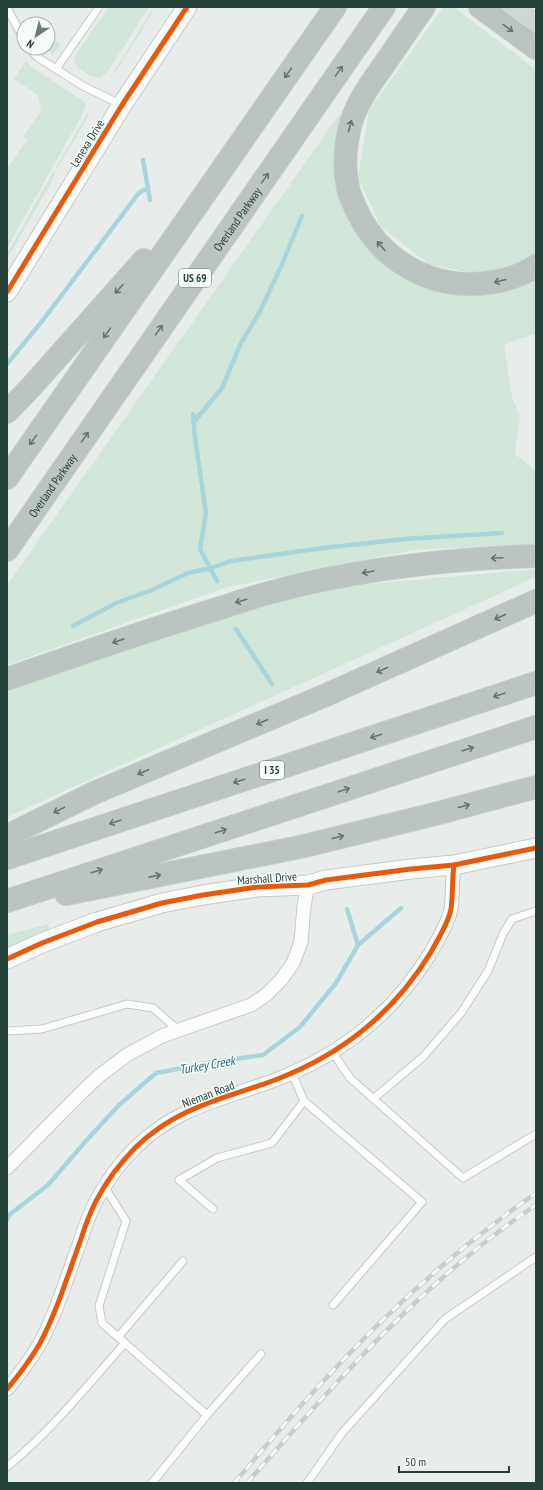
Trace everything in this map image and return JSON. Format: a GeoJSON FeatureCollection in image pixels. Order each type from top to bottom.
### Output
{"type":"FeatureCollection","features":[{"type":"Feature","properties":{"kind":"highway"},"geometry":{"type":"LineString","coordinates":[[7,478],[335,7]]}},
{"type":"Feature","properties":{"kind":"highway","name":"Overland Parkway"},"geometry":{"type":"LineString","coordinates":[[7,550],[384,7]]}},
{"type":"Feature","properties":{"kind":"highway"},"geometry":{"type":"LineString","coordinates":[[424,7],[367,89],[355,111],[349,130],[346,152],[348,188],[354,205],[366,227],[386,251],[401,264],[422,274],[458,284],[496,283],[514,277],[536,266]]}},
{"type":"Feature","properties":{"kind":"highway"},"geometry":{"type":"LineString","coordinates":[[480,7],[536,48]]}},
{"type":"Feature","properties":{"kind":"highway"},"geometry":{"type":"LineString","coordinates":[[7,412],[32,386],[210,186]]}},
{"type":"Feature","properties":{"kind":"highway"},"geometry":{"type":"LineString","coordinates":[[7,679],[170,623],[272,592],[334,578],[392,568],[496,558],[536,556]]}},
{"type":"Feature","properties":{"kind":"highway"},"geometry":{"type":"LineString","coordinates":[[7,836],[94,793],[326,695],[536,601]]}},
{"type":"Feature","properties":{"kind":"highway","name":"I 35"},"geometry":{"type":"LineString","coordinates":[[7,858],[536,682]]}},
{"type":"Feature","properties":{"kind":"highway"},"geometry":{"type":"LineString","coordinates":[[7,901],[536,727]]}},
{"type":"Feature","properties":{"kind":"highway"},"geometry":{"type":"LineString","coordinates":[[7,906],[300,847],[435,814],[536,787]]}},
{"type":"Feature","properties":{"kind":"main road"},"geometry":{"type":"LineString","coordinates":[[510,7],[536,25]]}},
{"type":"Feature","properties":{"kind":"street","name":"Lenexa Drive"},"geometry":{"type":"LineString","coordinates":[[7,292],[122,105],[187,7]]}},
{"type":"Feature","properties":{"kind":"street","name":"Marshall Drive"},"geometry":{"type":"LineString","coordinates":[[7,959],[42,943],[97,922],[162,903],[257,887],[308,885],[326,880],[347,877],[454,865],[536,848]]}},
{"type":"Feature","properties":{"kind":"street","name":"Nieman Road"},"geometry":{"type":"LineString","coordinates":[[7,1389],[19,1375],[39,1345],[53,1314],[95,1203],[104,1186],[116,1169],[136,1147],[162,1125],[187,1111],[208,1102],[275,1080],[307,1067],[333,1053],[364,1031],[397,1000],[422,966],[440,937],[450,910],[454,865]]}},
{"type":"Feature","properties":{"kind":"street"},"geometry":{"type":"LineString","coordinates":[[7,1168],[99,1076],[127,1055],[162,1036],[251,1004],[266,995],[281,980],[293,963],[301,942],[308,885]]}},
{"type":"Feature","properties":{"kind":"lane"},"geometry":{"type":"LineString","coordinates":[[56,69],[99,7]]}},
{"type":"Feature","properties":{"kind":"lane"},"geometry":{"type":"LineString","coordinates":[[7,8],[16,24]]}},
{"type":"Feature","properties":{"kind":"lane"},"geometry":{"type":"LineString","coordinates":[[36,56],[83,86],[122,105]]}},
{"type":"Feature","properties":{"kind":"lane"},"geometry":{"type":"LineString","coordinates":[[373,1099],[423,1057],[461,1013],[488,971],[503,934],[512,918],[536,911]]}},
{"type":"Feature","properties":{"kind":"lane"},"geometry":{"type":"LineString","coordinates":[[7,1031],[42,1029],[127,1004],[153,1008],[178,1030]]}},
{"type":"Feature","properties":{"kind":"lane"},"geometry":{"type":"LineString","coordinates":[[333,1053],[350,1078],[463,1178],[536,1134]]}},
{"type":"Feature","properties":{"kind":"lane"},"geometry":{"type":"LineString","coordinates":[[292,1073],[304,1101],[422,1202],[334,1305]]}},
{"type":"Feature","properties":{"kind":"lane"},"geometry":{"type":"LineString","coordinates":[[213,1209],[178,1180],[217,1158],[272,1142],[304,1101]]}},
{"type":"Feature","properties":{"kind":"lane"},"geometry":{"type":"LineString","coordinates":[[104,1186],[126,1221],[99,1306],[102,1323],[207,1415]]}},
{"type":"Feature","properties":{"kind":"lane"},"geometry":{"type":"LineString","coordinates":[[307,1483],[342,1433],[444,1319],[536,1257]]}},
{"type":"Feature","properties":{"kind":"lane"},"geometry":{"type":"LineString","coordinates":[[118,1337],[183,1262]]}},
{"type":"Feature","properties":{"kind":"lane"},"geometry":{"type":"LineString","coordinates":[[7,1467],[24,1453],[57,1420],[124,1343]]}},
{"type":"Feature","properties":{"kind":"lane"},"geometry":{"type":"LineString","coordinates":[[152,1483],[207,1415],[261,1354]]}},
{"type":"Feature","properties":{"kind":"green space"},"geometry":{"type":"Polygon","coordinates":[[[109,7],[149,7],[109,70],[101,78],[97,78],[89,75],[81,69],[75,63],[74,59],[109,7]]]}},
{"type":"Feature","properties":{"kind":"green space"},"geometry":{"type":"Polygon","coordinates":[[[443,7],[454,7],[536,70],[536,256],[484,275],[430,265],[381,227],[358,178],[369,110],[443,7]]]}},
{"type":"Feature","properties":{"kind":"green space"},"geometry":{"type":"Polygon","coordinates":[[[151,11],[151,15],[112,75],[151,11]]]}},
{"type":"Feature","properties":{"kind":"green space"},"geometry":{"type":"Polygon","coordinates":[[[56,40],[61,44],[56,51],[56,40]]]}},
{"type":"Feature","properties":{"kind":"green space"},"geometry":{"type":"Polygon","coordinates":[[[26,61],[33,68],[82,100],[86,105],[82,115],[7,248],[7,169],[27,140],[23,137],[41,111],[38,95],[14,79],[26,61]]]}},
{"type":"Feature","properties":{"kind":"green space"},"geometry":{"type":"Polygon","coordinates":[[[88,112],[88,116],[57,169],[56,168],[88,112]]]}},
{"type":"Feature","properties":{"kind":"green space"},"geometry":{"type":"Polygon","coordinates":[[[341,112],[338,161],[342,205],[367,244],[395,270],[436,291],[475,294],[536,277],[536,333],[504,345],[512,397],[520,416],[515,454],[536,471],[536,544],[414,550],[228,587],[7,665],[7,585],[341,112]]]}},
{"type":"Feature","properties":{"kind":"green space"},"geometry":{"type":"Polygon","coordinates":[[[54,171],[53,179],[7,259],[7,254],[54,171]]]}},
{"type":"Feature","properties":{"kind":"green space"},"geometry":{"type":"Polygon","coordinates":[[[536,569],[536,577],[7,817],[7,692],[196,622],[336,587],[536,569]]]}},
{"type":"Feature","properties":{"kind":"green space"},"geometry":{"type":"Polygon","coordinates":[[[48,924],[50,930],[7,948],[7,935],[48,924]]]}},
{"type":"Feature","properties":{"kind":"waterway"},"geometry":{"type":"LineString","coordinates":[[143,160],[150,200]]}},
{"type":"Feature","properties":{"kind":"waterway"},"geometry":{"type":"LineString","coordinates":[[7,364],[43,320],[138,194],[143,190],[148,190]]}},
{"type":"Feature","properties":{"kind":"waterway"},"geometry":{"type":"LineString","coordinates":[[193,423],[222,388],[241,343],[259,313],[280,269],[302,216]]}},
{"type":"Feature","properties":{"kind":"waterway"},"geometry":{"type":"LineString","coordinates":[[193,414],[206,513],[200,549],[217,581]]}},
{"type":"Feature","properties":{"kind":"waterway"},"geometry":{"type":"LineString","coordinates":[[73,626],[116,603],[152,590],[188,573],[211,568],[231,561],[323,548],[404,539],[502,533]]}},
{"type":"Feature","properties":{"kind":"waterway"},"geometry":{"type":"LineString","coordinates":[[236,629],[272,684]]}},
{"type":"Feature","properties":{"kind":"waterway","name":"Turkey Creek"},"geometry":{"type":"LineString","coordinates":[[7,1220],[9,1215],[48,1185],[119,1105],[156,1073],[214,1062],[263,1055],[300,1027],[336,983],[358,945],[401,908]]}},
{"type":"Feature","properties":{"kind":"waterway"},"geometry":{"type":"LineString","coordinates":[[347,909],[358,945]]}},
{"type":"Feature","properties":{"kind":"railway"},"geometry":{"type":"LineString","coordinates":[[234,1483],[307,1399],[368,1334],[394,1309],[477,1237],[536,1193]]}},
{"type":"Feature","properties":{"kind":"railway"},"geometry":{"type":"LineString","coordinates":[[247,1483],[382,1335],[456,1266],[495,1234],[536,1205]]}},
{"type":"Feature","properties":{"kind":"cycle path"},"geometry":{"type":"LineString","coordinates":[[7,292],[122,105],[187,7]]}},
{"type":"Feature","properties":{"kind":"cycle path"},"geometry":{"type":"LineString","coordinates":[[7,959],[42,943],[97,922],[162,903],[257,887],[308,885],[326,880],[454,865],[536,848]]}},
{"type":"Feature","properties":{"kind":"cycle path"},"geometry":{"type":"LineString","coordinates":[[7,1389],[39,1345],[62,1293],[86,1224],[96,1201],[113,1173],[124,1160],[151,1134],[184,1113],[299,1070],[344,1045],[364,1030],[383,1013],[400,994],[431,952],[450,915],[454,865]]}}]}
